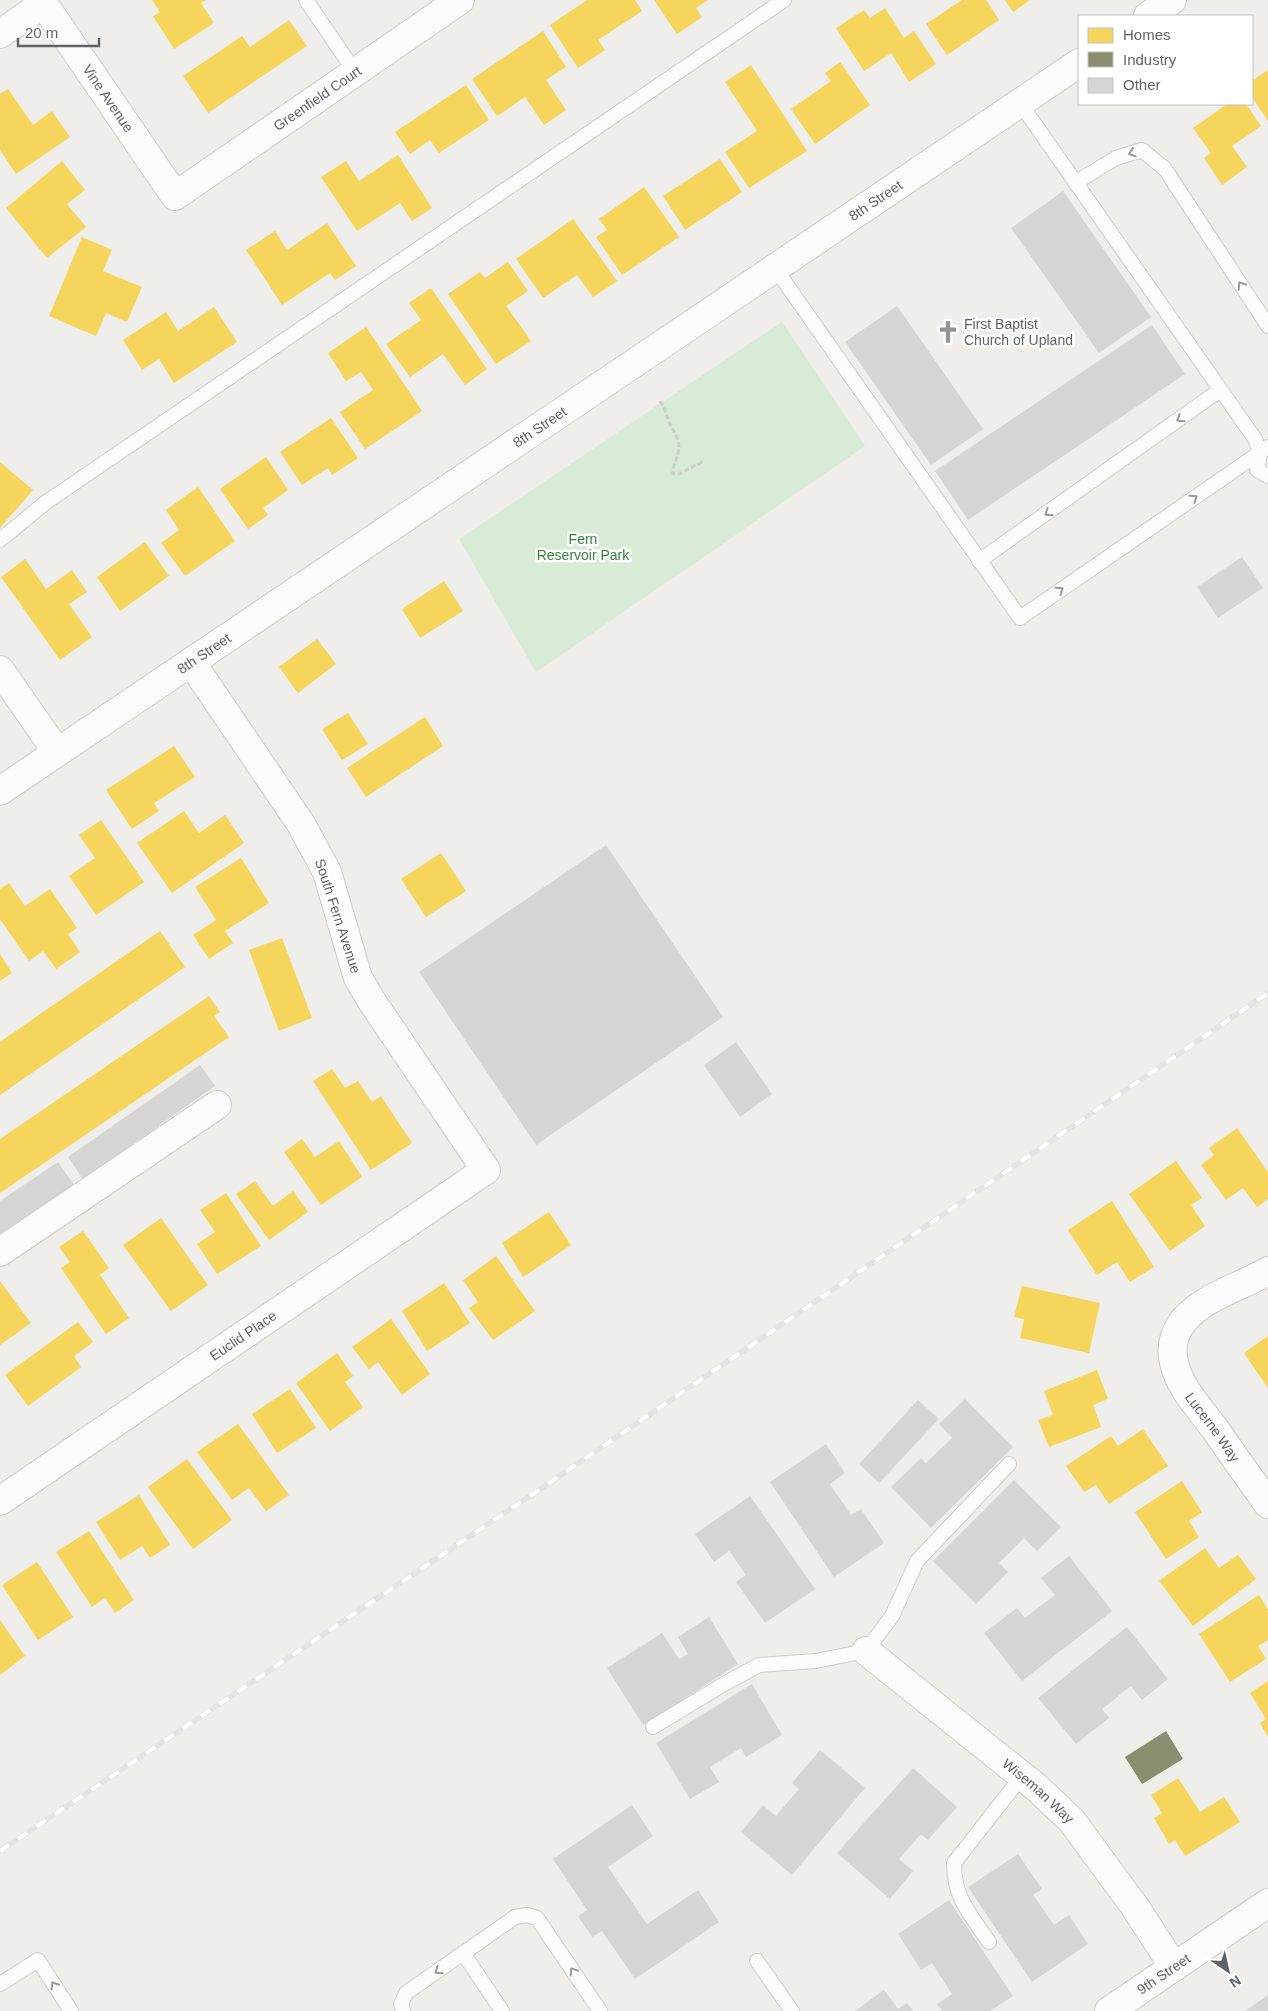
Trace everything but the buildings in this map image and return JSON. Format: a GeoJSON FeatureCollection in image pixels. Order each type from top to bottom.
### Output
{"type":"FeatureCollection","features":[{"type":"Feature","properties":{"kind":"street","name":"Greenfield Court"},"geometry":{"type":"LineString","coordinates":[[175,196],[460,0]]}},
{"type":"Feature","properties":{"kind":"street"},"geometry":{"type":"LineString","coordinates":[[1150,15],[1172,0]]}},
{"type":"Feature","properties":{"kind":"street"},"geometry":{"type":"LineString","coordinates":[[0,34],[42,2]]}},
{"type":"Feature","properties":{"kind":"street","name":"Vine Avenue"},"geometry":{"type":"LineString","coordinates":[[42,2],[175,196]]}},
{"type":"Feature","properties":{"kind":"street","name":"8th Street"},"geometry":{"type":"LineString","coordinates":[[0,792],[1078,64]]}},
{"type":"Feature","properties":{"kind":"street","name":"South Fern Avenue"},"geometry":{"type":"LineString","coordinates":[[191,662],[301,824],[316,850],[326,872],[358,978],[486,1170]]}},
{"type":"Feature","properties":{"kind":"street"},"geometry":{"type":"LineString","coordinates":[[0,670],[57,752]]}},
{"type":"Feature","properties":{"kind":"street"},"geometry":{"type":"LineString","coordinates":[[0,1252],[217,1105]]}},
{"type":"Feature","properties":{"kind":"street","name":"Euclid Place"},"geometry":{"type":"LineString","coordinates":[[1,1499],[486,1170]]}},
{"type":"Feature","properties":{"kind":"street","name":"Lucerne Way"},"geometry":{"type":"LineString","coordinates":[[1268,1272],[1211,1299],[1197,1309],[1185,1319],[1177,1331],[1173,1344],[1173,1358],[1178,1376],[1195,1403],[1268,1504]]}},
{"type":"Feature","properties":{"kind":"street","name":"Wiseman Way"},"geometry":{"type":"LineString","coordinates":[[866,1651],[1022,1776],[1072,1820],[1135,1906],[1174,1967]]}},
{"type":"Feature","properties":{"kind":"street","name":"9th Street"},"geometry":{"type":"LineString","coordinates":[[1109,2011],[1268,1903]]}},
{"type":"Feature","properties":{"kind":"lane"},"geometry":{"type":"LineString","coordinates":[[306,0],[355,72]]}},
{"type":"Feature","properties":{"kind":"lane"},"geometry":{"type":"LineString","coordinates":[[0,540],[53,497],[784,0]]}},
{"type":"Feature","properties":{"kind":"lane"},"geometry":{"type":"LineString","coordinates":[[1020,103],[1255,440],[1264,449]]}},
{"type":"Feature","properties":{"kind":"lane"},"geometry":{"type":"LineString","coordinates":[[1075,183],[1116,158],[1142,150],[1165,169],[1268,326]]}},
{"type":"Feature","properties":{"kind":"lane"},"geometry":{"type":"LineString","coordinates":[[775,268],[1020,618],[1264,449]]}},
{"type":"Feature","properties":{"kind":"lane"},"geometry":{"type":"LineString","coordinates":[[979,561],[1220,390]]}},
{"type":"Feature","properties":{"kind":"lane"},"geometry":{"type":"LineString","coordinates":[[1264,449],[1257,470],[1268,476]]}},
{"type":"Feature","properties":{"kind":"lane"},"geometry":{"type":"LineString","coordinates":[[652,1727],[759,1665],[816,1661],[866,1651],[892,1616],[917,1561],[1009,1464]]}},
{"type":"Feature","properties":{"kind":"lane"},"geometry":{"type":"LineString","coordinates":[[989,1942],[960,1899],[954,1881],[954,1864],[1022,1776]]}},
{"type":"Feature","properties":{"kind":"lane"},"geometry":{"type":"LineString","coordinates":[[398,2009],[406,1993],[515,1917],[527,1915],[537,1918],[600,2011]]}},
{"type":"Feature","properties":{"kind":"lane"},"geometry":{"type":"LineString","coordinates":[[462,1954],[502,2011]]}},
{"type":"Feature","properties":{"kind":"lane"},"geometry":{"type":"LineString","coordinates":[[0,1984],[38,1960],[71,2011]]}},
{"type":"Feature","properties":{"kind":"lane"},"geometry":{"type":"LineString","coordinates":[[757,1961],[792,2011]]}},
{"type":"Feature","properties":{"kind":"path"},"geometry":{"type":"LineString","coordinates":[[660,401],[665,408],[670,424],[678,439],[678,454],[672,469],[673,474],[680,474],[704,461]]}},
{"type":"Feature","properties":{"kind":"green space","name":"Fern Reservoir Park"},"geometry":{"type":"Polygon","coordinates":[[[782,322],[865,446],[536,672],[459,539],[782,322]]]}},
{"type":"Feature","properties":{"kind":"railway"},"geometry":{"type":"LineString","coordinates":[[0,1851],[536,1492],[1268,993]]}},
{"type":"Feature","properties":{"kind":"place","name":"First Baptist Church of Upland"},"geometry":{"type":"Point","coordinates":[948,332]}}]}
